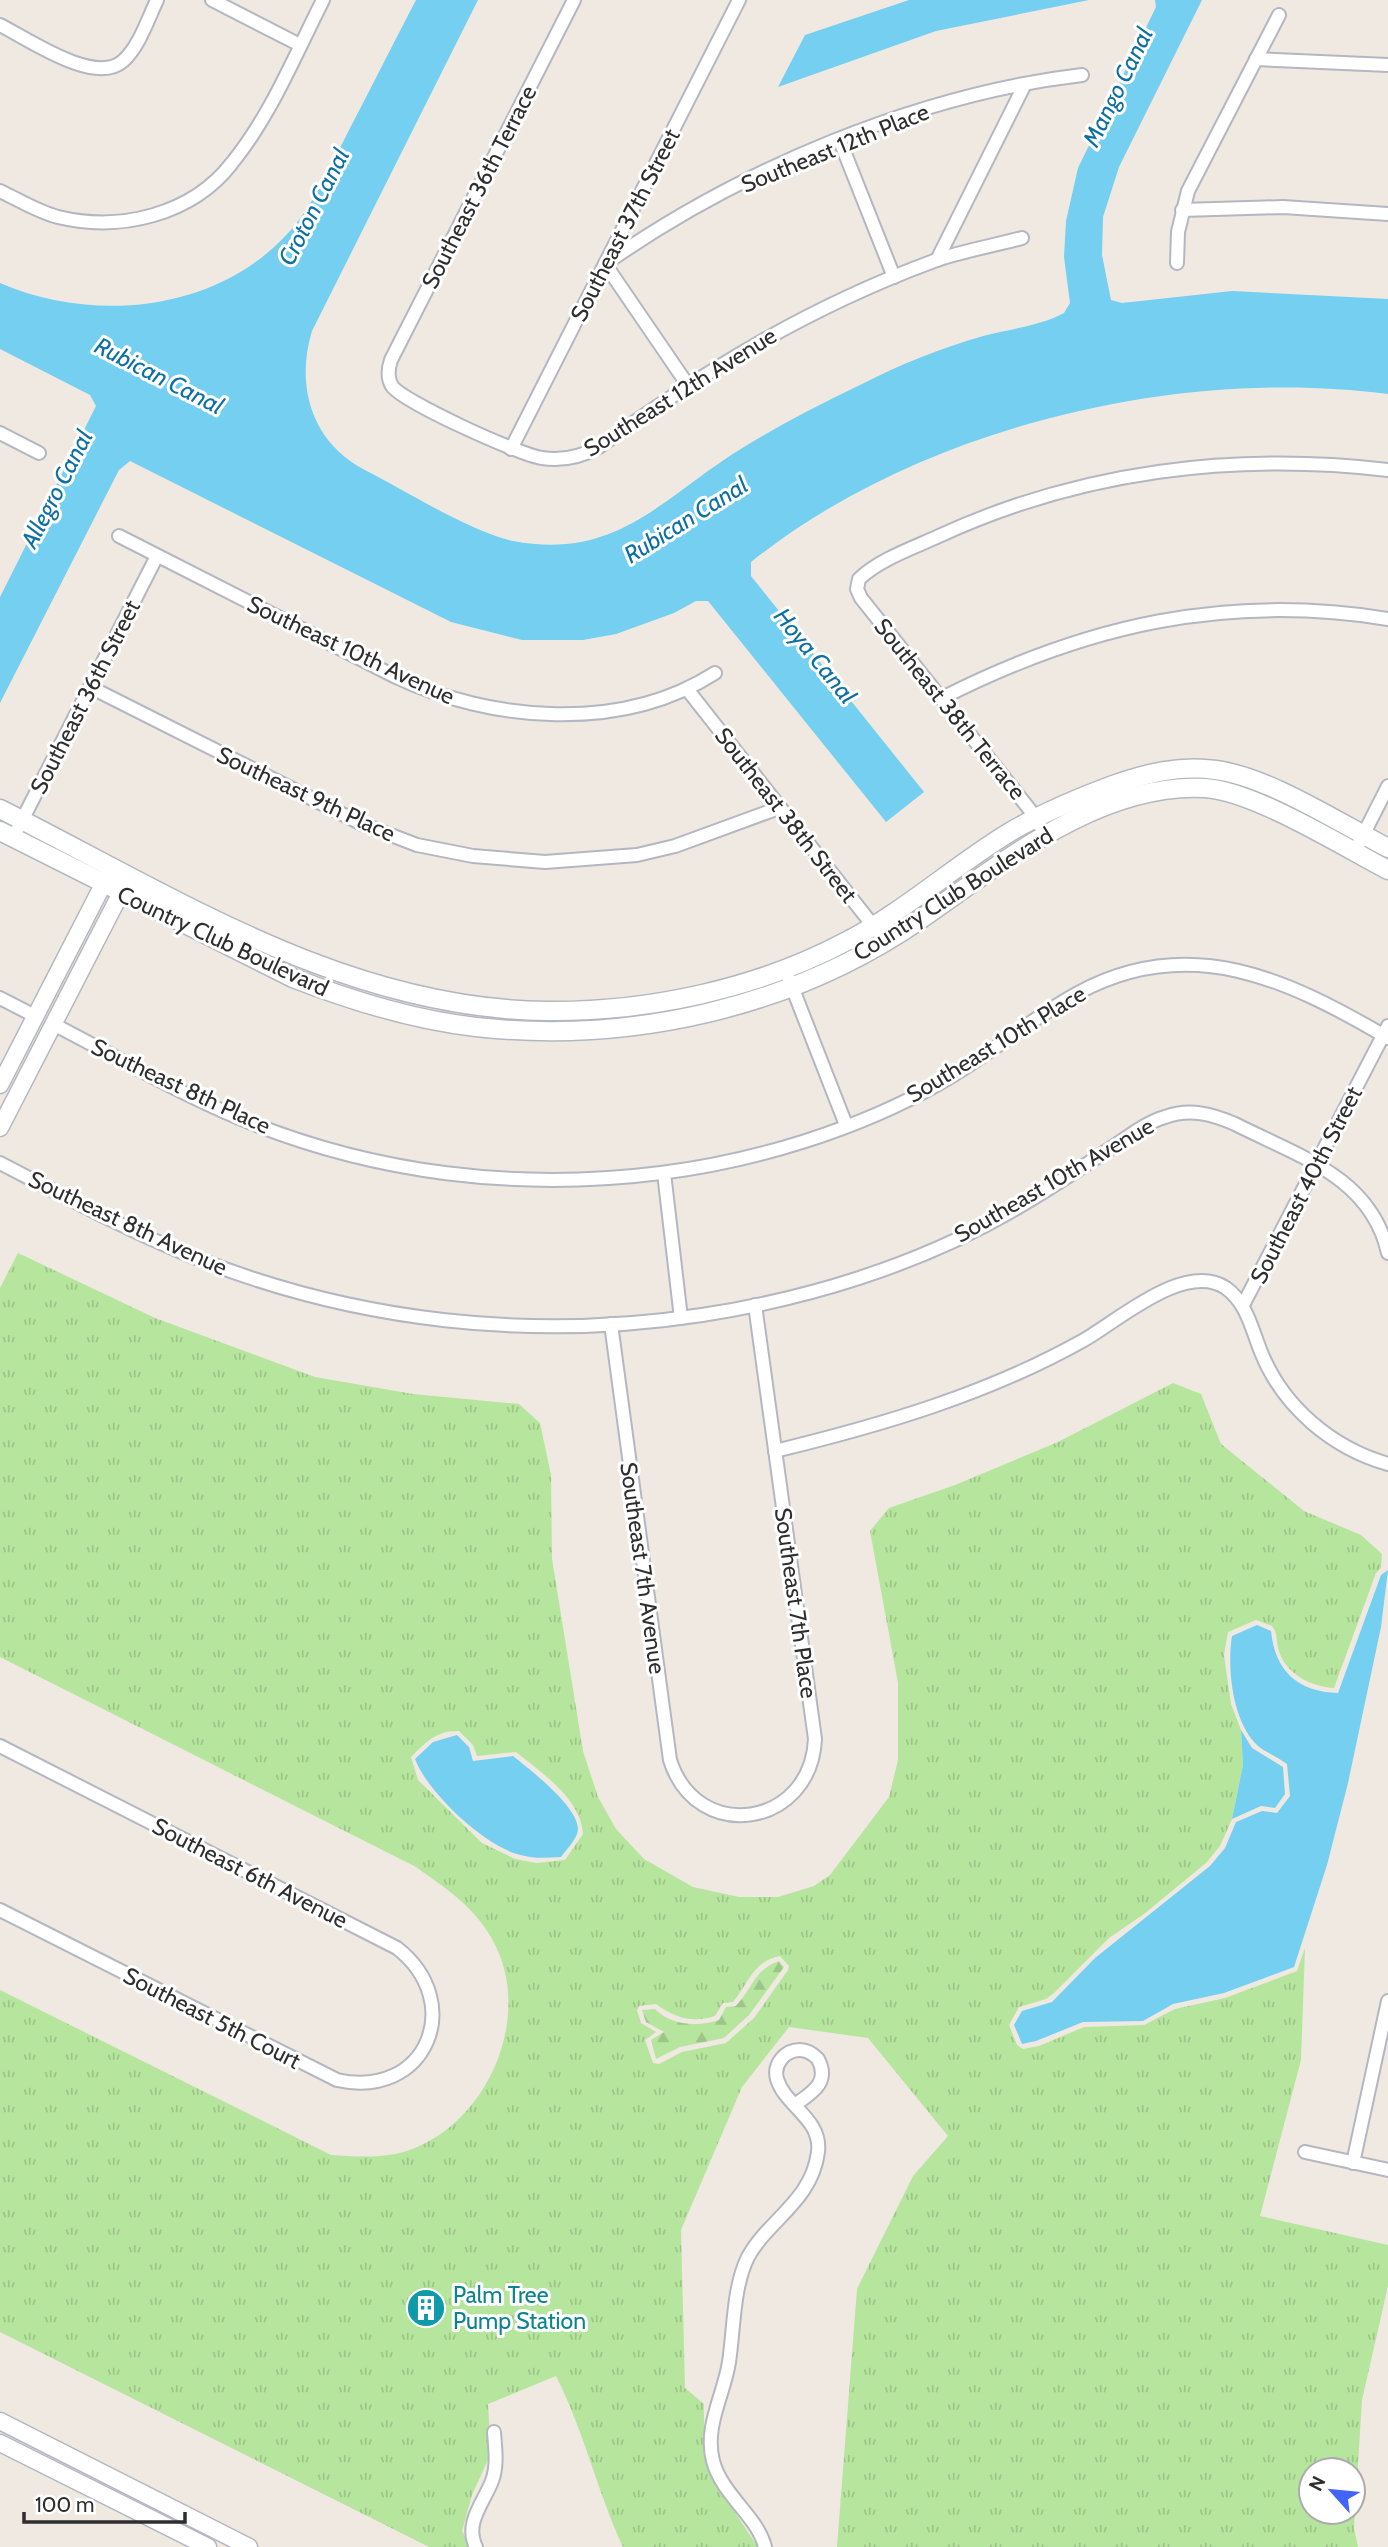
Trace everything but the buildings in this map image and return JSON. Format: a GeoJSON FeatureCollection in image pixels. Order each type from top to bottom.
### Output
{"type":"FeatureCollection","features":[{"type":"Feature","properties":{"kind":"main road","name":"Country Club Boulevard"},"geometry":{"type":"LineString","coordinates":[[1039,826],[1130,779],[1170,770],[1211,769],[1260,783],[1388,848]]}},
{"type":"Feature","properties":{"kind":"main road","name":"Country Club Boulevard"},"geometry":{"type":"LineString","coordinates":[[6,834],[304,982],[382,1009],[469,1026],[573,1030],[647,1024],[730,1007],[792,987],[879,934],[991,844],[1039,826],[1166,790],[1203,788],[1254,801],[1388,870]]}},
{"type":"Feature","properties":{"kind":"main road","name":"Country Club Boulevard"},"geometry":{"type":"LineString","coordinates":[[0,809],[250,936],[330,971],[395,992],[473,1006],[548,1011],[633,1006],[676,999],[785,968],[879,934]]}},
{"type":"Feature","properties":{"kind":"street"},"geometry":{"type":"LineString","coordinates":[[0,25],[85,67],[107,69],[120,64],[131,51],[157,0]]}},
{"type":"Feature","properties":{"kind":"street"},"geometry":{"type":"LineString","coordinates":[[212,0],[300,45]]}},
{"type":"Feature","properties":{"kind":"street"},"geometry":{"type":"LineString","coordinates":[[0,191],[45,213],[74,220],[120,222],[150,216],[203,191],[232,164],[257,128],[323,0]]}},
{"type":"Feature","properties":{"kind":"street","name":"Southeast 36th Terrace"},"geometry":{"type":"LineString","coordinates":[[388,376],[394,354],[574,0]]}},
{"type":"Feature","properties":{"kind":"street","name":"Southeast 37th Street"},"geometry":{"type":"LineString","coordinates":[[511,449],[739,0]]}},
{"type":"Feature","properties":{"kind":"street"},"geometry":{"type":"LineString","coordinates":[[1177,263],[1182,210],[1279,15]]}},
{"type":"Feature","properties":{"kind":"street"},"geometry":{"type":"LineString","coordinates":[[1256,60],[1388,65]]}},
{"type":"Feature","properties":{"kind":"street","name":"Southeast 12th Place"},"geometry":{"type":"LineString","coordinates":[[605,264],[646,235],[724,192],[840,141],[912,114],[1025,84],[1082,75]]}},
{"type":"Feature","properties":{"kind":"street"},"geometry":{"type":"LineString","coordinates":[[937,260],[1025,84]]}},
{"type":"Feature","properties":{"kind":"street"},"geometry":{"type":"LineString","coordinates":[[840,141],[894,277]]}},
{"type":"Feature","properties":{"kind":"street"},"geometry":{"type":"LineString","coordinates":[[1182,210],[1295,207],[1388,214]]}},
{"type":"Feature","properties":{"kind":"street","name":"Southeast 12th Avenue"},"geometry":{"type":"LineString","coordinates":[[388,376],[391,385],[400,393],[511,449],[549,459],[583,455],[599,447],[687,384],[793,322],[937,260],[1022,238]]}},
{"type":"Feature","properties":{"kind":"street"},"geometry":{"type":"LineString","coordinates":[[605,264],[687,384]]}},
{"type":"Feature","properties":{"kind":"street"},"geometry":{"type":"LineString","coordinates":[[0,434],[39,453]]}},
{"type":"Feature","properties":{"kind":"street","name":"Southeast 38th Terrace"},"geometry":{"type":"LineString","coordinates":[[1039,826],[942,698],[861,598],[856,584],[862,576],[955,528],[1033,500],[1119,478],[1266,462],[1388,470]]}},
{"type":"Feature","properties":{"kind":"street","name":"Southeast 10th Avenue"},"geometry":{"type":"LineString","coordinates":[[119,537],[404,681],[467,704],[528,713],[586,713],[644,703],[687,689],[715,673]]}},
{"type":"Feature","properties":{"kind":"street","name":"Southeast 36th Street"},"geometry":{"type":"LineString","coordinates":[[6,834],[22,820],[157,556]]}},
{"type":"Feature","properties":{"kind":"street"},"geometry":{"type":"LineString","coordinates":[[942,698],[1059,645],[1161,619],[1216,611],[1288,609],[1388,619]]}},
{"type":"Feature","properties":{"kind":"street","name":"Southeast 9th Place"},"geometry":{"type":"LineString","coordinates":[[90,687],[362,824],[417,845],[462,854],[545,862],[637,855],[685,843],[779,808]]}},
{"type":"Feature","properties":{"kind":"street","name":"Southeast 38th Street"},"geometry":{"type":"LineString","coordinates":[[687,689],[879,934]]}},
{"type":"Feature","properties":{"kind":"street"},"geometry":{"type":"LineString","coordinates":[[1354,853],[1388,786]]}},
{"type":"Feature","properties":{"kind":"street"},"geometry":{"type":"LineString","coordinates":[[0,1086],[113,866]]}},
{"type":"Feature","properties":{"kind":"street"},"geometry":{"type":"LineString","coordinates":[[0,1128],[130,875]]}},
{"type":"Feature","properties":{"kind":"street","name":"Southeast 10th Place"},"geometry":{"type":"LineString","coordinates":[[846,1125],[911,1097],[976,1062],[1080,991],[1122,975],[1157,967],[1204,964],[1255,974],[1298,990],[1386,1033]]}},
{"type":"Feature","properties":{"kind":"street"},"geometry":{"type":"LineString","coordinates":[[785,968],[846,1125]]}},
{"type":"Feature","properties":{"kind":"street"},"geometry":{"type":"LineString","coordinates":[[0,998],[53,1024]]}},
{"type":"Feature","properties":{"kind":"street","name":"Southeast 8th Place"},"geometry":{"type":"LineString","coordinates":[[53,1024],[242,1119],[369,1160],[445,1174],[538,1181],[664,1173],[753,1154],[846,1125]]}},
{"type":"Feature","properties":{"kind":"street","name":"Southeast 40th Street"},"geometry":{"type":"LineString","coordinates":[[1243,1305],[1386,1033]]}},
{"type":"Feature","properties":{"kind":"street","name":"Southeast 10th Avenue"},"geometry":{"type":"LineString","coordinates":[[755,1305],[875,1272],[979,1229],[1056,1185],[1154,1121],[1169,1115],[1201,1113],[1217,1116],[1350,1186],[1364,1200],[1384,1234],[1388,1253]]}},
{"type":"Feature","properties":{"kind":"street","name":"Southeast 8th Avenue"},"geometry":{"type":"LineString","coordinates":[[0,1163],[159,1242],[240,1274],[351,1306],[446,1321],[541,1327],[681,1318],[755,1305]]}},
{"type":"Feature","properties":{"kind":"street"},"geometry":{"type":"LineString","coordinates":[[664,1173],[681,1318]]}},
{"type":"Feature","properties":{"kind":"street"},"geometry":{"type":"LineString","coordinates":[[775,1451],[899,1418],[1006,1378],[1075,1345],[1177,1284],[1202,1280],[1227,1289],[1243,1305],[1268,1368],[1294,1406],[1329,1436],[1388,1464]]}},
{"type":"Feature","properties":{"kind":"street","name":"Southeast 7th Place"},"geometry":{"type":"LineString","coordinates":[[699,1802],[732,1815],[768,1811],[791,1796],[801,1784],[814,1754],[815,1739],[755,1305]]}},
{"type":"Feature","properties":{"kind":"street","name":"Southeast 7th Avenue"},"geometry":{"type":"LineString","coordinates":[[611,1324],[670,1760],[680,1783],[699,1802]]}},
{"type":"Feature","properties":{"kind":"street","name":"Southeast 6th Avenue"},"geometry":{"type":"LineString","coordinates":[[0,1746],[397,1948],[421,1971],[433,2001],[430,2035],[423,2050]]}},
{"type":"Feature","properties":{"kind":"street","name":"Southeast 5th Court"},"geometry":{"type":"LineString","coordinates":[[0,1910],[337,2080],[361,2084],[387,2080],[401,2073],[423,2050]]}},
{"type":"Feature","properties":{"kind":"street"},"geometry":{"type":"LineString","coordinates":[[1353,2163],[1388,2001]]}},
{"type":"Feature","properties":{"kind":"street"},"geometry":{"type":"LineString","coordinates":[[765,2547],[760,2534],[721,2480],[713,2460],[712,2426],[727,2371],[741,2276],[753,2250],[786,2215],[814,2170],[818,2149],[810,2123],[796,2104]]}},
{"type":"Feature","properties":{"kind":"street"},"geometry":{"type":"LineString","coordinates":[[1306,2152],[1388,2170]]}},
{"type":"Feature","properties":{"kind":"street"},"geometry":{"type":"LineString","coordinates":[[0,2421],[249,2547]]}},
{"type":"Feature","properties":{"kind":"street"},"geometry":{"type":"LineString","coordinates":[[476,2547],[473,2541],[475,2511],[493,2480],[496,2465],[494,2431]]}},
{"type":"Feature","properties":{"kind":"street"},"geometry":{"type":"LineString","coordinates":[[0,2443],[208,2547]]}},
{"type":"Feature","properties":{"kind":"green space"},"geometry":{"type":"Polygon","coordinates":[[[18,1253],[155,1318],[315,1377],[413,1394],[519,1404],[540,1423],[551,1475],[552,1559],[583,1751],[598,1797],[616,1829],[644,1859],[693,1887],[739,1897],[778,1897],[814,1886],[830,1875],[889,1797],[898,1760],[898,1683],[870,1531],[889,1508],[955,1485],[1058,1442],[1173,1383],[1201,1394],[1221,1444],[1304,1511],[1361,1535],[1382,1554],[1381,1568],[1376,1573],[1334,1688],[1316,1685],[1300,1677],[1286,1665],[1272,1626],[1256,1620],[1228,1632],[1224,1655],[1231,1704],[1241,1730],[1243,1765],[1232,1819],[1220,1846],[1206,1863],[1144,1914],[1109,1938],[1054,1993],[1046,1999],[1019,2007],[1009,2025],[1017,2045],[1023,2049],[1039,2046],[1084,2027],[1144,2025],[1175,2009],[1225,1998],[1297,1971],[1305,1948],[1301,2060],[1260,2216],[1388,2245],[1388,2286],[1362,2400],[1358,2456],[1297,2456],[1297,2526],[1354,2526],[1358,2547],[837,2547],[857,2289],[913,2176],[948,2136],[868,2038],[789,2027],[742,2087],[681,2230],[685,2388],[704,2404],[707,2447],[717,2480],[758,2547],[623,2547],[575,2418],[556,2376],[488,2404],[491,2453],[472,2495],[462,2531],[471,2547],[429,2547],[0,2332],[0,1990],[331,2155],[363,2157],[384,2156],[415,2148],[442,2133],[465,2113],[484,2087],[498,2059],[506,2029],[508,1998],[504,1968],[485,1927],[458,1898],[416,1867],[0,1657],[0,1288],[18,1253]],[[459,1731],[438,1735],[427,1742],[411,1757],[418,1780],[482,1843],[515,1859],[536,1863],[565,1860],[583,1834],[581,1821],[568,1798],[516,1752],[477,1756],[473,1745],[459,1731]],[[780,1956],[757,1968],[733,2002],[723,2003],[715,2016],[691,2019],[670,2013],[656,2004],[639,2006],[637,2010],[641,2023],[656,2032],[645,2040],[653,2063],[659,2064],[682,2052],[726,2043],[754,2018],[788,1970],[789,1966],[780,1956]]]}},
{"type":"Feature","properties":{"kind":"green space"},"geometry":{"type":"Polygon","coordinates":[[[779,1961],[784,1967],[749,2015],[724,2038],[680,2047],[656,2059],[651,2040],[664,2032],[646,2022],[642,2010],[655,2009],[669,2019],[685,2024],[703,2024],[719,2020],[726,2007],[736,2006],[764,1969],[779,1961]]]}},
{"type":"Feature","properties":{"kind":"water"},"geometry":{"type":"Polygon","coordinates":[[[416,0],[478,0],[312,331],[307,352],[307,392],[320,429],[347,459],[478,529],[513,541],[550,545],[582,542],[611,533],[638,520],[758,439],[801,414],[875,378],[952,346],[1035,324],[1064,313],[1070,303],[1064,257],[1066,221],[1078,168],[1156,7],[1155,0],[1202,0],[1119,167],[1103,217],[1102,255],[1111,300],[1122,303],[1232,291],[1388,299],[1388,394],[1307,388],[1223,390],[1138,400],[1053,417],[970,443],[891,475],[818,515],[751,562],[751,576],[924,792],[886,822],[708,601],[696,601],[674,613],[616,634],[583,640],[522,640],[451,622],[130,461],[119,470],[0,703],[0,597],[96,406],[90,395],[0,349],[0,283],[38,296],[79,304],[120,306],[161,301],[200,291],[237,274],[270,250],[306,210],[416,0]]]}},
{"type":"Feature","properties":{"kind":"water"},"geometry":{"type":"Polygon","coordinates":[[[909,0],[1089,0],[936,31],[778,87],[805,35],[909,0]]]}},
{"type":"Feature","properties":{"kind":"water"},"geometry":{"type":"Polygon","coordinates":[[[1388,1570],[1381,1627],[1348,1783],[1327,1865],[1294,1967],[1224,1993],[1173,2004],[1143,2021],[1083,2022],[1022,2044],[1014,2025],[1022,2011],[1052,2002],[1095,1958],[1210,1866],[1225,1848],[1236,1822],[1262,1811],[1277,1813],[1290,1796],[1287,1764],[1258,1746],[1241,1720],[1231,1677],[1232,1636],[1257,1625],[1271,1631],[1278,1657],[1291,1677],[1311,1689],[1338,1693],[1381,1575],[1388,1570]]]}},
{"type":"Feature","properties":{"kind":"water"},"geometry":{"type":"Polygon","coordinates":[[[1241,1730],[1252,1748],[1283,1767],[1285,1794],[1275,1808],[1261,1806],[1232,1819],[1243,1765],[1241,1730]]]}},
{"type":"Feature","properties":{"kind":"water"},"geometry":{"type":"Polygon","coordinates":[[[457,1735],[469,1747],[473,1761],[513,1756],[565,1803],[573,1814],[577,1834],[561,1857],[528,1857],[503,1848],[473,1829],[432,1787],[415,1759],[433,1742],[457,1735]]]}},
{"type":"Feature","properties":{"kind":"place","name":"Palm Tree Pump Station"},"geometry":{"type":"Point","coordinates":[426,2308]}},
{"type":"Feature","properties":{"kind":"water label","name":"Mango Canal"},"geometry":{"type":"Point","coordinates":[1118,87]}},
{"type":"Feature","properties":{"kind":"water label","name":"Croton Canal"},"geometry":{"type":"Point","coordinates":[314,207]}},
{"type":"Feature","properties":{"kind":"water label","name":"Rubican Canal"},"geometry":{"type":"Point","coordinates":[159,376]}},
{"type":"Feature","properties":{"kind":"water label","name":"Allegro Canal"},"geometry":{"type":"Point","coordinates":[57,489]}},
{"type":"Feature","properties":{"kind":"water label","name":"Rubican Canal"},"geometry":{"type":"Point","coordinates":[686,520]}},
{"type":"Feature","properties":{"kind":"water label","name":"Hoya Canal"},"geometry":{"type":"Point","coordinates":[815,656]}}]}
